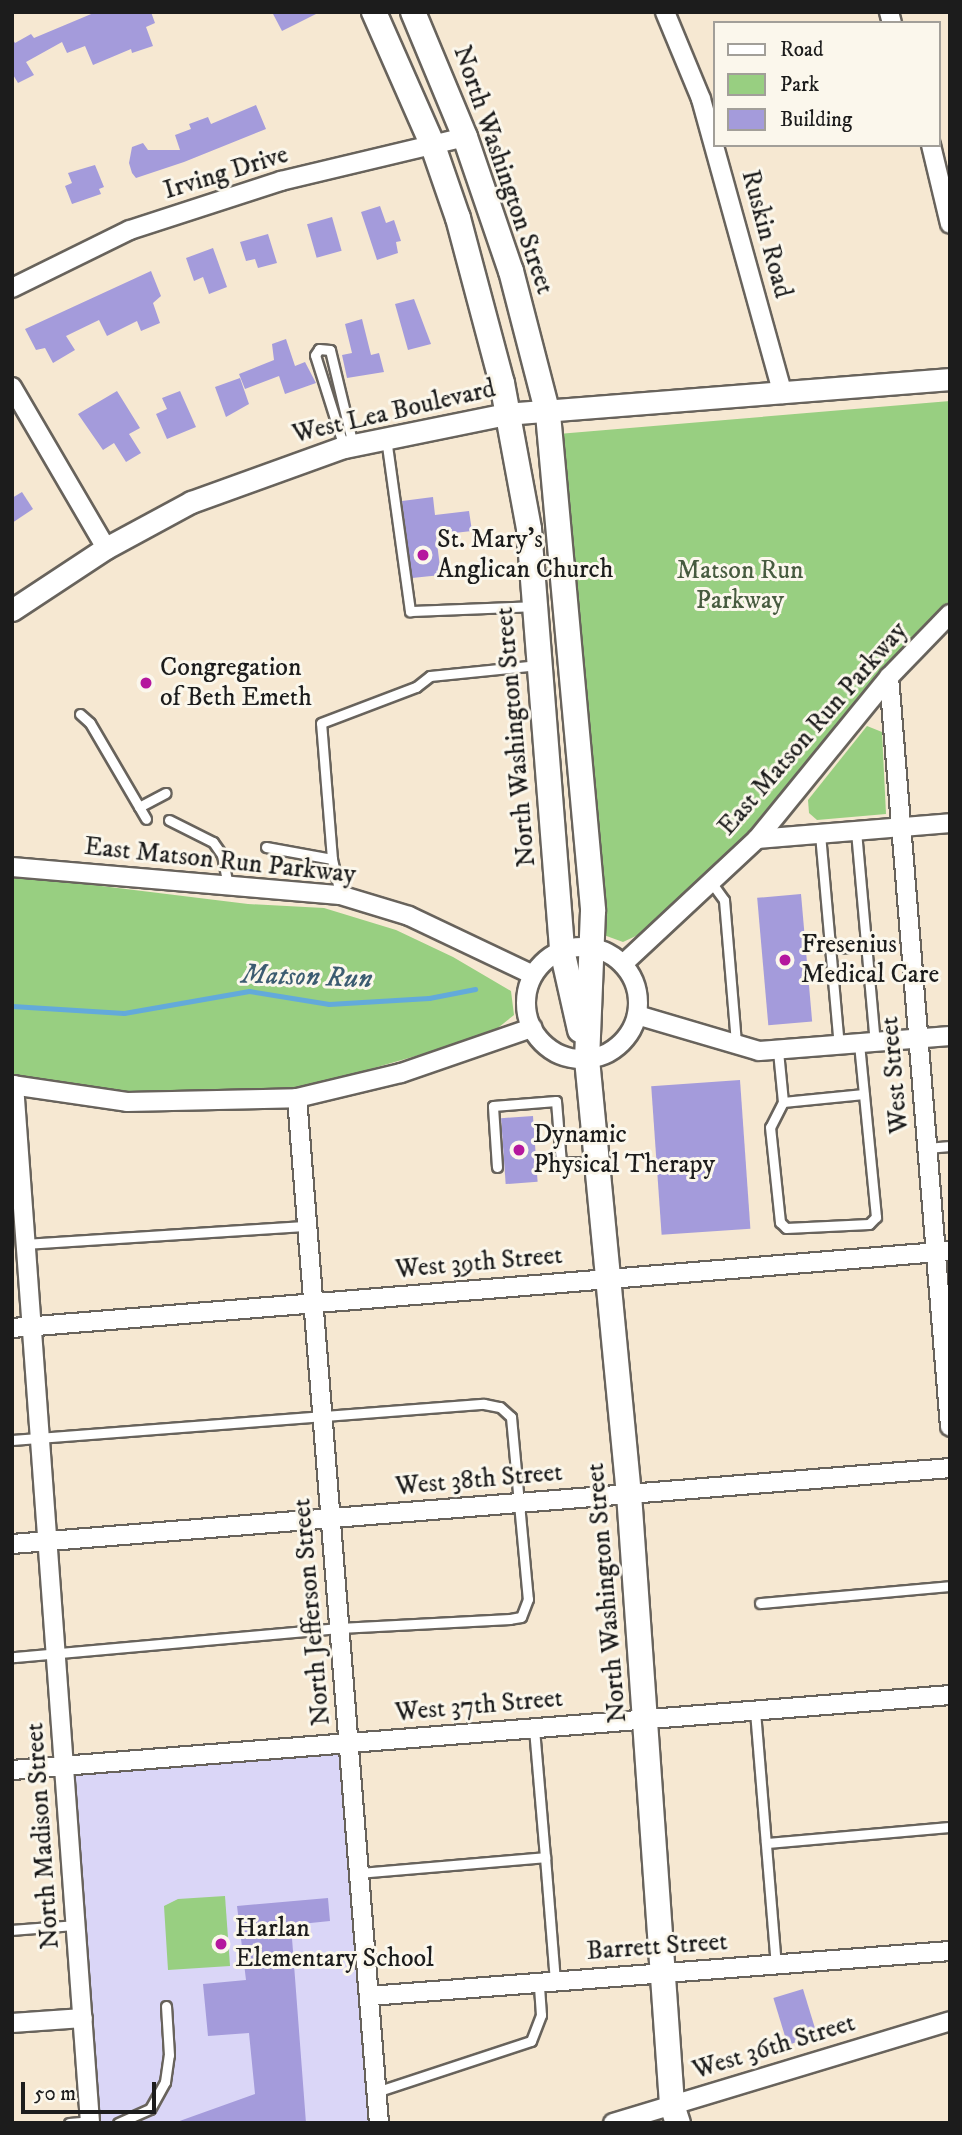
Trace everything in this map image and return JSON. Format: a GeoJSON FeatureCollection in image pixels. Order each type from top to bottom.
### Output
{"type":"FeatureCollection","features":[{"type":"Feature","properties":{"kind":"main road","name":"North Washington Street"},"geometry":{"type":"LineString","coordinates":[[374,12],[433,146],[458,218],[506,414],[529,528],[562,950],[587,1059],[610,1279],[647,1719],[675,2114]]}},
{"type":"Feature","properties":{"kind":"main road","name":"North Washington Street"},"geometry":{"type":"LineString","coordinates":[[413,12],[465,137],[512,271],[548,414],[593,947],[587,1059]]}},
{"type":"Feature","properties":{"kind":"street","name":"Ruskin Road"},"geometry":{"type":"LineString","coordinates":[[665,12],[701,99],[713,142]]}},
{"type":"Feature","properties":{"kind":"street","name":"Irving Drive"},"geometry":{"type":"LineString","coordinates":[[12,288],[130,230],[281,181],[465,137]]}},
{"type":"Feature","properties":{"kind":"street","name":"Ruskin Road"},"geometry":{"type":"LineString","coordinates":[[714,147],[783,394]]}},
{"type":"Feature","properties":{"kind":"street"},"geometry":{"type":"LineString","coordinates":[[931,147],[950,224]]}},
{"type":"Feature","properties":{"kind":"street","name":"West Lea Boulevard"},"geometry":{"type":"LineString","coordinates":[[12,610],[106,548],[227,485],[349,446],[506,414],[548,414],[950,379]]}},
{"type":"Feature","properties":{"kind":"street"},"geometry":{"type":"LineString","coordinates":[[12,387],[106,548]]}},
{"type":"Feature","properties":{"kind":"street","name":"East Matson Run Parkway"},"geometry":{"type":"LineString","coordinates":[[623,964],[757,839],[889,677],[950,614]]}},
{"type":"Feature","properties":{"kind":"street","name":"West Street"},"geometry":{"type":"LineString","coordinates":[[889,677],[927,1148],[943,1251],[950,1427]]}},
{"type":"Feature","properties":{"kind":"street"},"geometry":{"type":"LineString","coordinates":[[757,839],[950,823]]}},
{"type":"Feature","properties":{"kind":"street","name":"East Matson Run Parkway"},"geometry":{"type":"LineString","coordinates":[[12,867],[340,895],[409,916],[533,975]]}},
{"type":"Feature","properties":{"kind":"street"},"geometry":{"type":"LineString","coordinates":[[593,947],[623,964],[636,988],[636,1015],[619,1045],[587,1059],[555,1052],[532,1028],[526,1001],[533,975],[562,950],[593,947]]}},
{"type":"Feature","properties":{"kind":"street"},"geometry":{"type":"LineString","coordinates":[[636,1015],[736,1046],[778,1051],[950,1037]]}},
{"type":"Feature","properties":{"kind":"street"},"geometry":{"type":"LineString","coordinates":[[13,1085],[127,1102],[297,1098],[401,1073],[532,1028]]}},
{"type":"Feature","properties":{"kind":"street","name":"North Madison Street"},"geometry":{"type":"LineString","coordinates":[[13,1085],[21,1240],[40,1438],[90,2122]]}},
{"type":"Feature","properties":{"kind":"street","name":"North Jefferson Street"},"geometry":{"type":"LineString","coordinates":[[297,1098],[379,2123]]}},
{"type":"Feature","properties":{"kind":"street","name":"West 39th Street"},"geometry":{"type":"LineString","coordinates":[[12,1328],[943,1251]]}},
{"type":"Feature","properties":{"kind":"street","name":"West 38th Street"},"geometry":{"type":"LineString","coordinates":[[12,1544],[950,1468]]}},
{"type":"Feature","properties":{"kind":"street","name":"West 37th Street"},"geometry":{"type":"LineString","coordinates":[[12,1770],[950,1695]]}},
{"type":"Feature","properties":{"kind":"street","name":"Barrett Street"},"geometry":{"type":"LineString","coordinates":[[369,1996],[950,1951]]}},
{"type":"Feature","properties":{"kind":"street"},"geometry":{"type":"LineString","coordinates":[[12,2023],[83,2018]]}},
{"type":"Feature","properties":{"kind":"street","name":"West 36th Street"},"geometry":{"type":"LineString","coordinates":[[613,2123],[675,2114],[950,2021]]}},
{"type":"Feature","properties":{"kind":"lane"},"geometry":{"type":"LineString","coordinates":[[320,349],[330,350],[349,446],[315,355],[320,349]]}},
{"type":"Feature","properties":{"kind":"lane"},"geometry":{"type":"LineString","coordinates":[[386,437],[410,611],[535,606]]}},
{"type":"Feature","properties":{"kind":"lane"},"geometry":{"type":"LineString","coordinates":[[340,895],[332,859],[321,723],[416,687],[430,676],[540,665]]}},
{"type":"Feature","properties":{"kind":"lane"},"geometry":{"type":"LineString","coordinates":[[80,714],[90,723],[146,818]]}},
{"type":"Feature","properties":{"kind":"lane"},"geometry":{"type":"LineString","coordinates":[[139,807],[164,793]]}},
{"type":"Feature","properties":{"kind":"lane"},"geometry":{"type":"LineString","coordinates":[[169,820],[213,842],[222,855],[228,887]]}},
{"type":"Feature","properties":{"kind":"lane"},"geometry":{"type":"LineString","coordinates":[[778,1051],[783,1102],[770,1126],[780,1222],[792,1228],[869,1224],[876,1217],[864,1094],[867,1044],[865,946],[856,831]]}},
{"type":"Feature","properties":{"kind":"lane"},"geometry":{"type":"LineString","coordinates":[[820,834],[839,1047]]}},
{"type":"Feature","properties":{"kind":"lane"},"geometry":{"type":"LineString","coordinates":[[266,847],[332,859]]}},
{"type":"Feature","properties":{"kind":"lane"},"geometry":{"type":"LineString","coordinates":[[711,882],[724,900],[736,1046]]}},
{"type":"Feature","properties":{"kind":"lane"},"geometry":{"type":"LineString","coordinates":[[832,948],[865,946]]}},
{"type":"Feature","properties":{"kind":"lane"},"geometry":{"type":"LineString","coordinates":[[783,1102],[864,1094]]}},
{"type":"Feature","properties":{"kind":"lane"},"geometry":{"type":"LineString","coordinates":[[497,1167],[493,1106],[556,1101],[561,1163],[597,1161]]}},
{"type":"Feature","properties":{"kind":"lane"},"geometry":{"type":"LineString","coordinates":[[927,1148],[950,1146]]}},
{"type":"Feature","properties":{"kind":"lane"},"geometry":{"type":"LineString","coordinates":[[21,1240],[307,1226]]}},
{"type":"Feature","properties":{"kind":"lane"},"geometry":{"type":"LineString","coordinates":[[12,1440],[484,1404],[500,1407],[511,1417],[528,1599],[521,1617],[339,1628],[12,1657]]}},
{"type":"Feature","properties":{"kind":"lane"},"geometry":{"type":"LineString","coordinates":[[760,1603],[950,1586]]}},
{"type":"Feature","properties":{"kind":"lane"},"geometry":{"type":"LineString","coordinates":[[755,1711],[776,1964]]}},
{"type":"Feature","properties":{"kind":"lane"},"geometry":{"type":"LineString","coordinates":[[376,2092],[531,2041],[541,2015],[547,1982],[545,1857],[534,1728]]}},
{"type":"Feature","properties":{"kind":"lane"},"geometry":{"type":"LineString","coordinates":[[766,1843],[950,1827]]}},
{"type":"Feature","properties":{"kind":"lane"},"geometry":{"type":"LineString","coordinates":[[359,1873],[545,1857]]}},
{"type":"Feature","properties":{"kind":"lane"},"geometry":{"type":"LineString","coordinates":[[12,1930],[76,1925]]}},
{"type":"Feature","properties":{"kind":"lane"},"geometry":{"type":"LineString","coordinates":[[118,2123],[150,2109],[165,2082],[169,2055],[166,2006]]}},
{"type":"Feature","properties":{"kind":"lane"},"geometry":{"type":"LineString","coordinates":[[69,2123],[90,2122]]}},
{"type":"Feature","properties":{"kind":"shaded area","name":"Harlan Elementary School"},"geometry":{"type":"Polygon","coordinates":[[[348,1743],[381,2123],[95,2123],[64,1768],[348,1743]]]}},
{"type":"Feature","properties":{"kind":"green space","name":"Matson Run Parkway"},"geometry":{"type":"Polygon","coordinates":[[[950,401],[950,605],[889,664],[825,748],[738,847],[653,928],[623,942],[601,934],[558,434],[950,401]]]}},
{"type":"Feature","properties":{"kind":"green space"},"geometry":{"type":"Polygon","coordinates":[[[867,726],[882,732],[886,814],[817,820],[809,813],[808,800],[867,726]]]}},
{"type":"Feature","properties":{"kind":"green space"},"geometry":{"type":"Polygon","coordinates":[[[12,875],[248,904],[324,908],[396,930],[453,957],[511,991],[514,1015],[489,1035],[297,1090],[171,1101],[12,1083],[12,875]]]}},
{"type":"Feature","properties":{"kind":"green space"},"geometry":{"type":"Polygon","coordinates":[[[225,1896],[230,1966],[168,1970],[164,1906],[178,1899],[225,1896]]]}},
{"type":"Feature","properties":{"kind":"building"},"geometry":{"type":"Polygon","coordinates":[[[96,12],[151,12],[155,23],[146,27],[153,46],[132,53],[131,49],[93,65],[85,46],[67,53],[62,42],[26,62],[34,75],[18,83],[12,73],[12,38],[15,43],[31,34],[34,38],[96,12]]]}},
{"type":"Feature","properties":{"kind":"building"},"geometry":{"type":"Polygon","coordinates":[[[272,12],[320,12],[282,31],[272,12]]]}},
{"type":"Feature","properties":{"kind":"building"},"geometry":{"type":"Polygon","coordinates":[[[256,105],[266,129],[136,178],[132,173],[129,163],[132,147],[143,143],[148,150],[180,150],[175,135],[191,129],[189,124],[208,117],[211,124],[256,105]]]}},
{"type":"Feature","properties":{"kind":"building"},"geometry":{"type":"Polygon","coordinates":[[[95,165],[104,187],[99,189],[101,194],[72,204],[65,186],[72,183],[68,173],[95,165]]]}},
{"type":"Feature","properties":{"kind":"building"},"geometry":{"type":"Polygon","coordinates":[[[380,206],[386,223],[394,220],[401,241],[396,242],[398,253],[377,260],[361,212],[380,206]]]}},
{"type":"Feature","properties":{"kind":"building"},"geometry":{"type":"Polygon","coordinates":[[[332,217],[342,251],[317,258],[307,224],[332,217]]]}},
{"type":"Feature","properties":{"kind":"building"},"geometry":{"type":"Polygon","coordinates":[[[268,234],[277,263],[258,268],[255,259],[246,261],[240,242],[268,234]]]}},
{"type":"Feature","properties":{"kind":"building"},"geometry":{"type":"Polygon","coordinates":[[[213,248],[227,287],[209,294],[203,277],[194,281],[186,258],[213,248]]]}},
{"type":"Feature","properties":{"kind":"building"},"geometry":{"type":"Polygon","coordinates":[[[151,271],[161,296],[153,303],[160,323],[141,331],[137,321],[107,336],[99,320],[66,336],[75,350],[53,363],[45,348],[36,350],[25,329],[151,271]]]}},
{"type":"Feature","properties":{"kind":"building"},"geometry":{"type":"Polygon","coordinates":[[[414,299],[431,344],[408,350],[395,304],[414,299]]]}},
{"type":"Feature","properties":{"kind":"building"},"geometry":{"type":"Polygon","coordinates":[[[362,319],[371,355],[379,353],[384,372],[347,378],[342,355],[352,353],[345,324],[362,319]]]}},
{"type":"Feature","properties":{"kind":"building"},"geometry":{"type":"Polygon","coordinates":[[[286,339],[295,366],[305,362],[316,383],[285,394],[279,376],[245,389],[239,374],[274,360],[272,344],[286,339]]]}},
{"type":"Feature","properties":{"kind":"building"},"geometry":{"type":"Polygon","coordinates":[[[240,378],[249,404],[226,417],[215,387],[240,378]]]}},
{"type":"Feature","properties":{"kind":"building"},"geometry":{"type":"Polygon","coordinates":[[[117,391],[140,428],[129,434],[141,453],[126,462],[114,443],[103,450],[78,414],[117,391]]]}},
{"type":"Feature","properties":{"kind":"building"},"geometry":{"type":"Polygon","coordinates":[[[180,391],[196,427],[167,439],[156,414],[167,409],[162,398],[180,391]]]}},
{"type":"Feature","properties":{"kind":"building"},"geometry":{"type":"Polygon","coordinates":[[[22,492],[33,509],[12,523],[12,498],[22,492]]]}},
{"type":"Feature","properties":{"kind":"building","name":"St. Mary’s Anglican Church"},"geometry":{"type":"Polygon","coordinates":[[[433,497],[435,515],[469,511],[472,531],[436,535],[441,575],[412,578],[402,501],[433,497]]]}},
{"type":"Feature","properties":{"kind":"building","name":"Fresenius Medical Care"},"geometry":{"type":"Polygon","coordinates":[[[801,894],[812,1022],[768,1025],[757,898],[801,894]]]}},
{"type":"Feature","properties":{"kind":"building"},"geometry":{"type":"Polygon","coordinates":[[[740,1080],[750,1229],[662,1235],[651,1086],[740,1080]]]}},
{"type":"Feature","properties":{"kind":"building","name":"Dynamic Physical Therapy"},"geometry":{"type":"Polygon","coordinates":[[[533,1116],[538,1182],[506,1184],[501,1118],[533,1116]]]}},
{"type":"Feature","properties":{"kind":"building","name":"Harlan Elementary School"},"geometry":{"type":"Polygon","coordinates":[[[328,1898],[330,1921],[291,1925],[306,2123],[174,2123],[255,2094],[249,2033],[208,2036],[203,1984],[246,1980],[237,1906],[328,1898]]]}},
{"type":"Feature","properties":{"kind":"building"},"geometry":{"type":"Polygon","coordinates":[[[803,1989],[817,2036],[788,2045],[773,1998],[803,1989]]]}},
{"type":"Feature","properties":{"kind":"waterway","name":"Matson Run"},"geometry":{"type":"LineString","coordinates":[[12,1006],[124,1013],[249,991],[329,1004],[429,998],[475,989]]}},
{"type":"Feature","properties":{"kind":"place","name":"St. Mary’s Anglican Church"},"geometry":{"type":"Point","coordinates":[423,555]}},
{"type":"Feature","properties":{"kind":"place","name":"Congregation of Beth Emeth"},"geometry":{"type":"Point","coordinates":[146,683]}},
{"type":"Feature","properties":{"kind":"place","name":"Fresenius Medical Care"},"geometry":{"type":"Point","coordinates":[785,960]}},
{"type":"Feature","properties":{"kind":"place","name":"Dynamic Physical Therapy"},"geometry":{"type":"Point","coordinates":[519,1150]}},
{"type":"Feature","properties":{"kind":"place","name":"Harlan Elementary School"},"geometry":{"type":"Point","coordinates":[221,1944]}}]}
